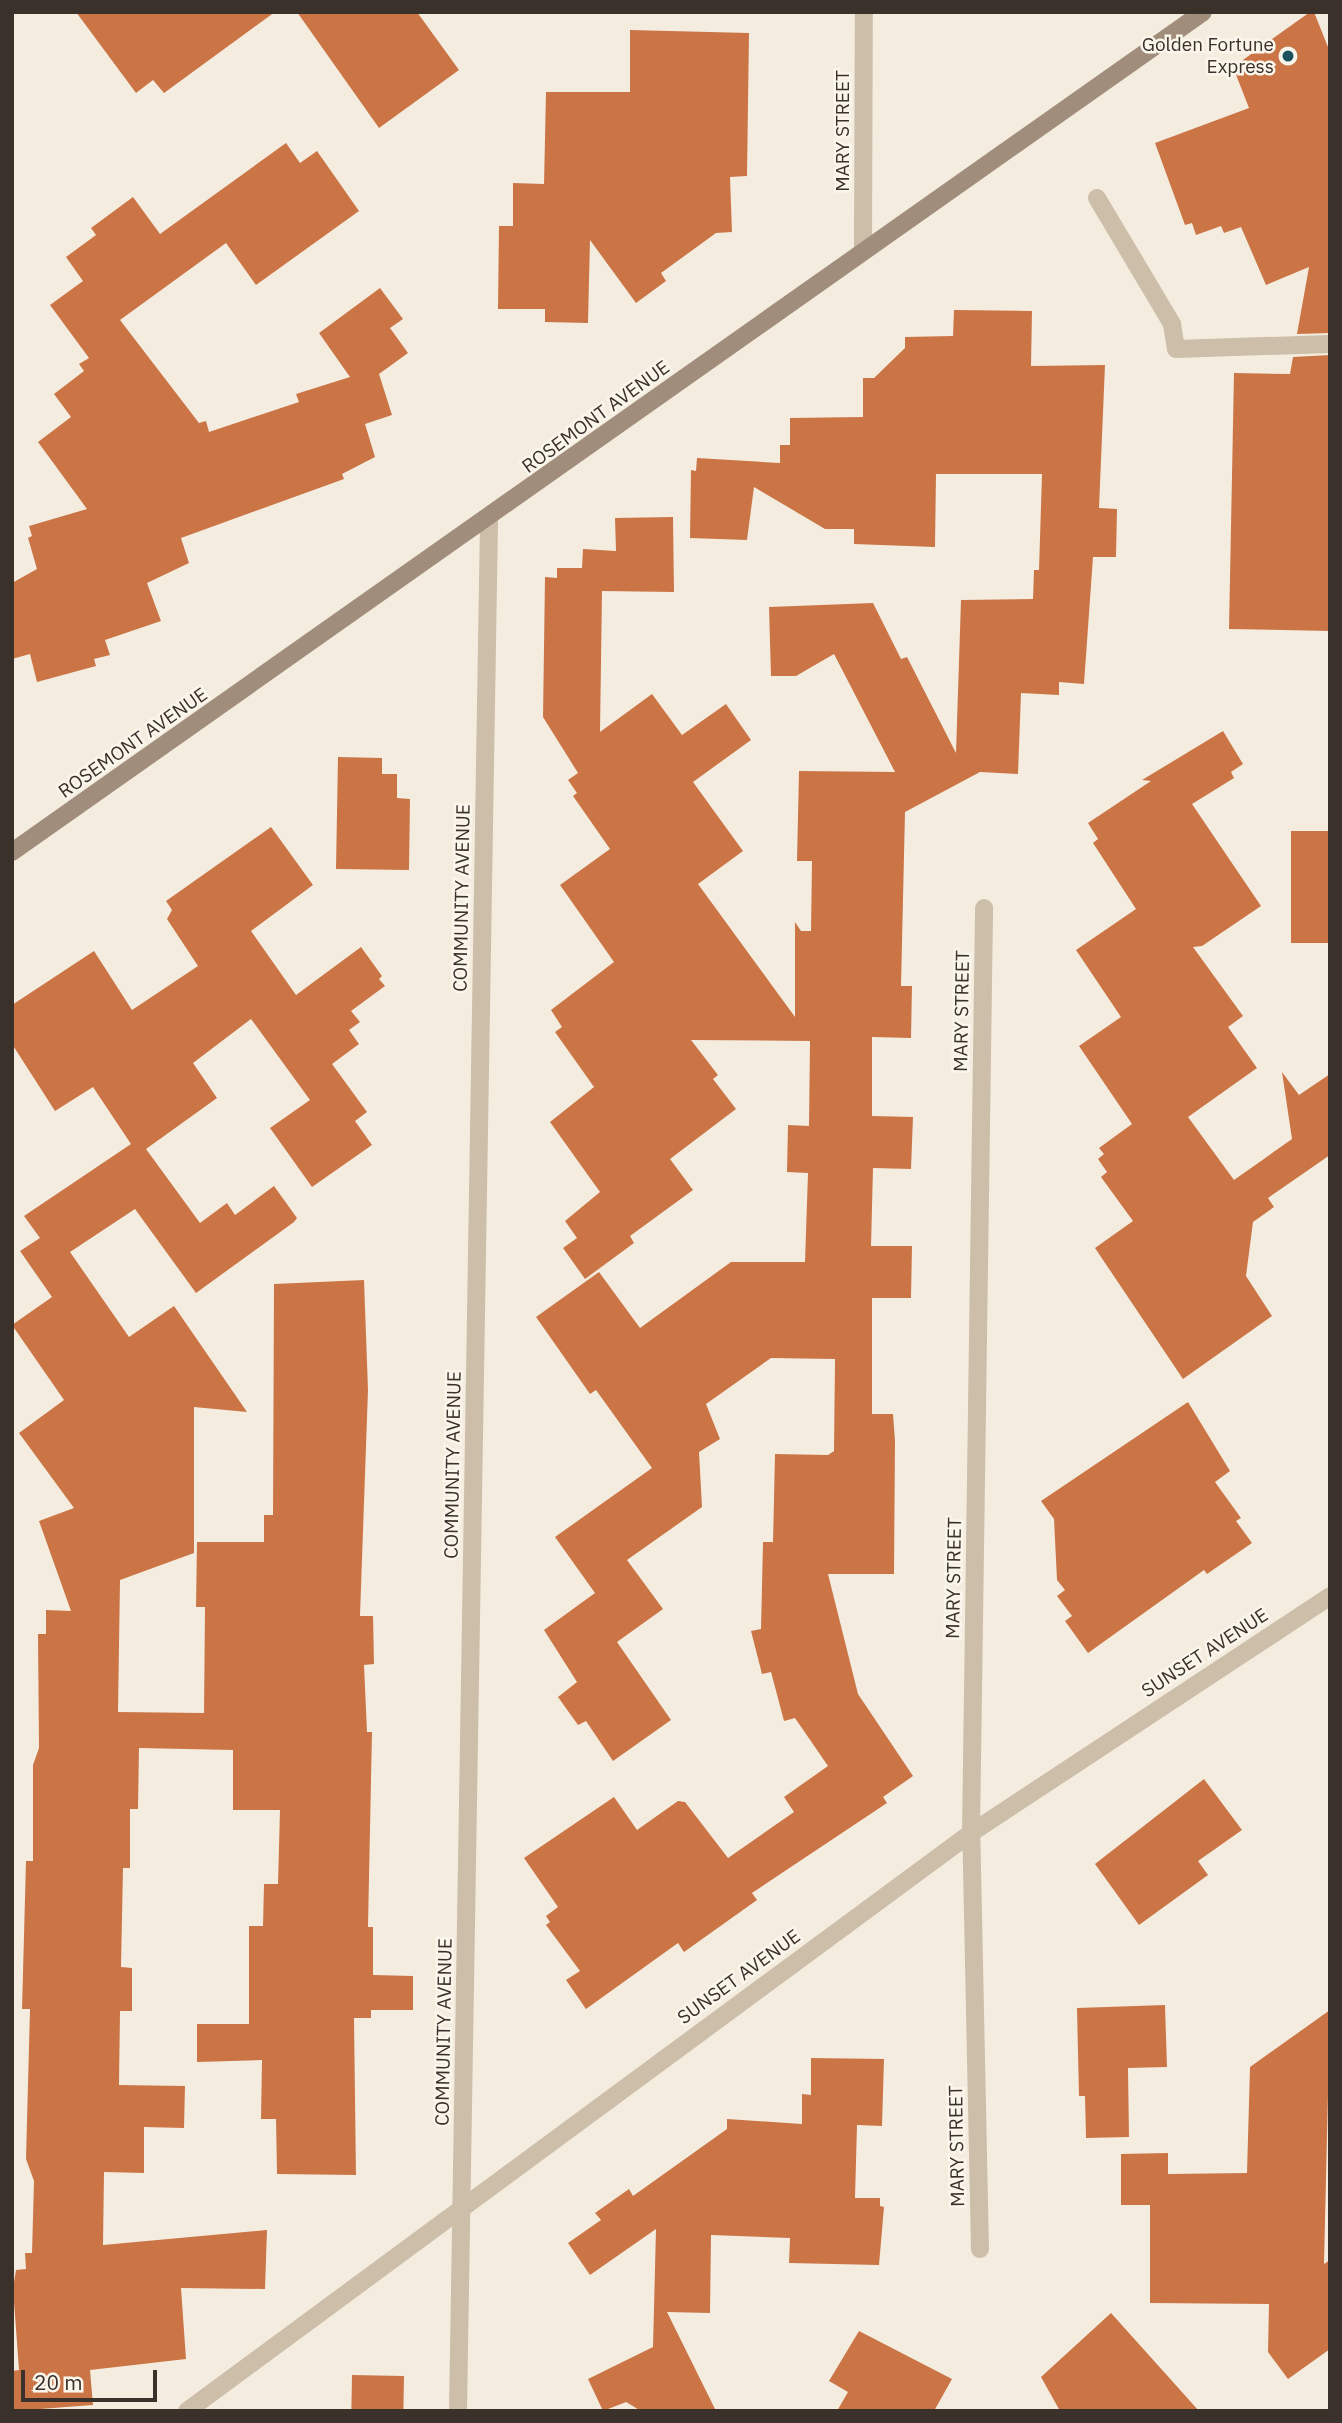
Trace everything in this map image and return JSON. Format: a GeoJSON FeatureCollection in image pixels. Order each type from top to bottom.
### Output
{"type":"FeatureCollection","features":[{"type":"Feature","properties":{"kind":"street","name":"MARY STREET"},"geometry":{"type":"LineString","coordinates":[[863,249],[864,12]]}},
{"type":"Feature","properties":{"kind":"street","name":"ROSEMONT AVENUE"},"geometry":{"type":"LineString","coordinates":[[12,852],[489,520],[863,249],[1203,12]]}},
{"type":"Feature","properties":{"kind":"street"},"geometry":{"type":"LineString","coordinates":[[1097,198],[1172,324],[1176,349],[1330,344]]}},
{"type":"Feature","properties":{"kind":"street","name":"COMMUNITY AVENUE"},"geometry":{"type":"LineString","coordinates":[[458,2411],[489,520]]}},
{"type":"Feature","properties":{"kind":"street","name":"MARY STREET"},"geometry":{"type":"LineString","coordinates":[[980,2249],[971,1833],[984,908]]}},
{"type":"Feature","properties":{"kind":"street","name":"SUNSET AVENUE"},"geometry":{"type":"LineString","coordinates":[[187,2411],[971,1833],[1330,1596]]}},
{"type":"Feature","properties":{"kind":"building"},"geometry":{"type":"Polygon","coordinates":[[[76,12],[275,12],[164,93],[153,80],[136,93],[76,12]]]}},
{"type":"Feature","properties":{"kind":"building"},"geometry":{"type":"Polygon","coordinates":[[[297,12],[417,12],[459,70],[379,128],[297,12]]]}},
{"type":"Feature","properties":{"kind":"building"},"geometry":{"type":"Polygon","coordinates":[[[1310,12],[1314,12],[1330,52],[1330,333],[1297,334],[1309,267],[1266,285],[1241,227],[1224,233],[1221,226],[1196,235],[1192,223],[1185,225],[1155,143],[1249,108],[1233,67],[1310,12]]]}},
{"type":"Feature","properties":{"kind":"building"},"geometry":{"type":"Polygon","coordinates":[[[630,30],[749,33],[747,176],[730,177],[732,232],[716,233],[661,273],[666,281],[636,303],[590,240],[588,323],[545,322],[545,309],[498,309],[499,226],[513,226],[513,183],[544,184],[546,92],[630,92],[630,30]]]}},
{"type":"Feature","properties":{"kind":"building"},"geometry":{"type":"Polygon","coordinates":[[[286,143],[300,163],[317,151],[359,211],[256,285],[226,243],[120,320],[199,423],[206,421],[209,432],[299,402],[296,394],[350,377],[319,333],[380,288],[403,319],[390,328],[408,353],[379,374],[392,415],[365,424],[375,457],[342,474],[344,479],[181,538],[189,563],[147,583],[161,621],[105,640],[110,655],[94,659],[96,666],[37,682],[30,654],[12,659],[12,583],[37,569],[28,538],[32,536],[29,526],[87,509],[38,442],[71,417],[54,394],[84,371],[79,364],[89,358],[50,305],[83,281],[66,257],[96,235],[91,228],[133,197],[160,234],[286,143]]]}},
{"type":"Feature","properties":{"kind":"building"},"geometry":{"type":"Polygon","coordinates":[[[954,310],[1032,311],[1031,366],[1105,365],[1099,508],[1117,509],[1116,557],[1093,557],[1084,684],[1059,682],[1059,695],[1021,693],[1018,774],[980,772],[905,812],[901,986],[912,986],[911,1038],[872,1037],[872,1116],[913,1117],[911,1169],[873,1168],[871,1246],[912,1246],[911,1298],[872,1298],[872,1414],[893,1414],[894,1574],[828,1574],[858,1694],[913,1776],[883,1797],[887,1803],[752,1893],[757,1900],[684,1952],[678,1943],[586,2009],[566,1980],[580,1971],[546,1925],[550,1922],[546,1916],[558,1907],[524,1858],[614,1797],[637,1830],[678,1801],[685,1802],[728,1858],[794,1812],[784,1797],[828,1766],[795,1718],[784,1721],[771,1672],[762,1674],[751,1631],[761,1629],[763,1542],[773,1542],[775,1454],[828,1455],[834,1451],[835,1359],[771,1358],[706,1404],[720,1439],[699,1452],[702,1507],[627,1560],[663,1609],[617,1642],[671,1720],[613,1761],[586,1721],[578,1725],[558,1697],[577,1682],[544,1630],[595,1593],[555,1537],[652,1468],[596,1390],[590,1394],[536,1317],[599,1272],[640,1328],[731,1262],[805,1262],[808,1173],[787,1172],[788,1125],[809,1126],[810,1041],[691,1040],[718,1075],[713,1079],[736,1109],[670,1159],[693,1190],[630,1236],[634,1243],[585,1279],[563,1248],[577,1238],[565,1221],[600,1192],[550,1122],[594,1087],[555,1032],[562,1027],[551,1010],[614,962],[560,885],[610,849],[573,796],[577,793],[568,780],[578,773],[543,717],[545,577],[557,578],[557,568],[582,568],[583,549],[616,551],[615,518],[673,517],[674,592],[602,591],[600,732],[652,694],[682,735],[726,704],[751,740],[693,782],[743,851],[698,884],[795,1017],[795,922],[801,931],[811,931],[812,861],[797,861],[799,771],[895,772],[834,654],[796,676],[771,676],[769,607],[873,603],[901,659],[907,657],[956,753],[961,600],[1033,599],[1034,570],[1039,570],[1042,474],[936,474],[935,547],[854,544],[854,529],[825,529],[754,487],[747,540],[690,538],[691,470],[696,471],[697,458],[780,463],[780,445],[790,445],[790,418],[863,417],[863,378],[874,378],[905,348],[905,337],[953,336],[954,310]]]}},
{"type":"Feature","properties":{"kind":"building"},"geometry":{"type":"Polygon","coordinates":[[[1330,355],[1330,631],[1229,629],[1234,373],[1290,374],[1293,357],[1330,355]]]}},
{"type":"Feature","properties":{"kind":"building"},"geometry":{"type":"Polygon","coordinates":[[[1223,731],[1243,764],[1231,772],[1234,778],[1192,804],[1261,906],[1202,946],[1193,947],[1243,1016],[1228,1027],[1257,1068],[1188,1117],[1234,1180],[1292,1139],[1282,1072],[1299,1095],[1330,1074],[1330,1155],[1268,1198],[1274,1207],[1253,1222],[1246,1276],[1272,1316],[1183,1379],[1095,1248],[1133,1221],[1101,1177],[1107,1172],[1098,1159],[1104,1154],[1099,1148],[1132,1124],[1079,1046],[1121,1017],[1076,950],[1136,909],[1093,843],[1098,839],[1088,823],[1151,781],[1142,780],[1223,731]]]}},
{"type":"Feature","properties":{"kind":"building"},"geometry":{"type":"Polygon","coordinates":[[[338,757],[382,758],[382,774],[397,774],[397,798],[410,799],[409,870],[336,869],[338,757]]]}},
{"type":"Feature","properties":{"kind":"building"},"geometry":{"type":"Polygon","coordinates":[[[271,827],[313,885],[251,931],[296,995],[361,947],[382,976],[379,979],[385,986],[351,1011],[360,1022],[349,1030],[359,1044],[332,1064],[367,1112],[355,1121],[372,1145],[312,1187],[270,1128],[310,1100],[251,1019],[193,1063],[217,1098],[146,1149],[200,1223],[227,1203],[235,1215],[274,1186],[297,1218],[294,1222],[196,1293],[135,1209],[70,1252],[129,1337],[174,1306],[247,1412],[194,1407],[194,1553],[120,1580],[118,1712],[204,1713],[205,1607],[196,1607],[197,1542],[264,1542],[264,1515],[273,1515],[274,1284],[364,1280],[368,1390],[360,1616],[373,1616],[374,1664],[364,1665],[367,1732],[372,1732],[368,1927],[373,1927],[373,1975],[413,1976],[413,2010],[371,2010],[371,2018],[354,2018],[356,2175],[277,2174],[276,2119],[261,2119],[262,2060],[197,2062],[197,2024],[249,2024],[249,1926],[263,1926],[264,1884],[278,1884],[280,1810],[233,1810],[233,1750],[139,1748],[138,1809],[130,1809],[130,1868],[123,1868],[121,1967],[132,1968],[132,2011],[120,2011],[119,2085],[185,2086],[184,2128],[144,2127],[144,2173],[104,2172],[103,2245],[267,2230],[265,2289],[181,2288],[186,2359],[90,2370],[93,2405],[14,2411],[12,2371],[19,2370],[13,2288],[16,2270],[26,2269],[25,2253],[32,2253],[34,2181],[26,2159],[30,2009],[22,2009],[26,1861],[33,1861],[33,1765],[39,1748],[38,1634],[46,1634],[46,1610],[71,1611],[39,1521],[74,1508],[19,1433],[64,1400],[12,1325],[52,1297],[20,1251],[40,1238],[24,1216],[131,1144],[93,1087],[55,1111],[12,1044],[12,1005],[94,951],[132,1010],[198,966],[167,919],[172,910],[166,901],[271,827]]]}},
{"type":"Feature","properties":{"kind":"building"},"geometry":{"type":"Polygon","coordinates":[[[1291,831],[1330,831],[1330,943],[1291,943],[1291,831]]]}},
{"type":"Feature","properties":{"kind":"building"},"geometry":{"type":"Polygon","coordinates":[[[1188,1402],[1230,1471],[1215,1482],[1241,1518],[1236,1521],[1252,1543],[1207,1574],[1204,1570],[1088,1653],[1065,1621],[1072,1616],[1057,1596],[1065,1590],[1057,1580],[1054,1519],[1041,1501],[1188,1402]]]}},
{"type":"Feature","properties":{"kind":"building"},"geometry":{"type":"Polygon","coordinates":[[[1204,1779],[1242,1830],[1198,1861],[1208,1875],[1139,1925],[1095,1864],[1204,1779]]]}},
{"type":"Feature","properties":{"kind":"building"},"geometry":{"type":"Polygon","coordinates":[[[1165,2005],[1167,2067],[1128,2068],[1129,2137],[1086,2138],[1085,2096],[1079,2096],[1077,2008],[1165,2005]]]}},
{"type":"Feature","properties":{"kind":"building"},"geometry":{"type":"Polygon","coordinates":[[[1330,2010],[1324,2264],[1330,2260],[1330,2349],[1288,2379],[1268,2352],[1269,2304],[1150,2303],[1150,2205],[1121,2205],[1121,2154],[1168,2153],[1168,2174],[1247,2173],[1250,2067],[1330,2010]]]}},
{"type":"Feature","properties":{"kind":"building"},"geometry":{"type":"Polygon","coordinates":[[[811,2058],[884,2059],[882,2126],[857,2125],[855,2198],[880,2198],[880,2206],[884,2207],[879,2265],[789,2263],[790,2238],[711,2235],[710,2313],[667,2312],[716,2411],[641,2411],[626,2402],[603,2411],[588,2379],[653,2347],[656,2229],[590,2275],[568,2243],[601,2220],[595,2213],[629,2189],[633,2196],[727,2129],[727,2119],[802,2124],[802,2094],[811,2095],[811,2058]]]}},
{"type":"Feature","properties":{"kind":"building"},"geometry":{"type":"Polygon","coordinates":[[[1111,2313],[1199,2411],[1060,2411],[1041,2377],[1111,2313]]]}},
{"type":"Feature","properties":{"kind":"building"},"geometry":{"type":"Polygon","coordinates":[[[859,2331],[952,2379],[934,2411],[837,2411],[848,2392],[829,2381],[859,2331]]]}},
{"type":"Feature","properties":{"kind":"building"},"geometry":{"type":"Polygon","coordinates":[[[352,2375],[404,2376],[403,2411],[351,2411],[352,2375]]]}},
{"type":"Feature","properties":{"kind":"place","name":"Golden Fortune Express"},"geometry":{"type":"Point","coordinates":[1288,56]}}]}
